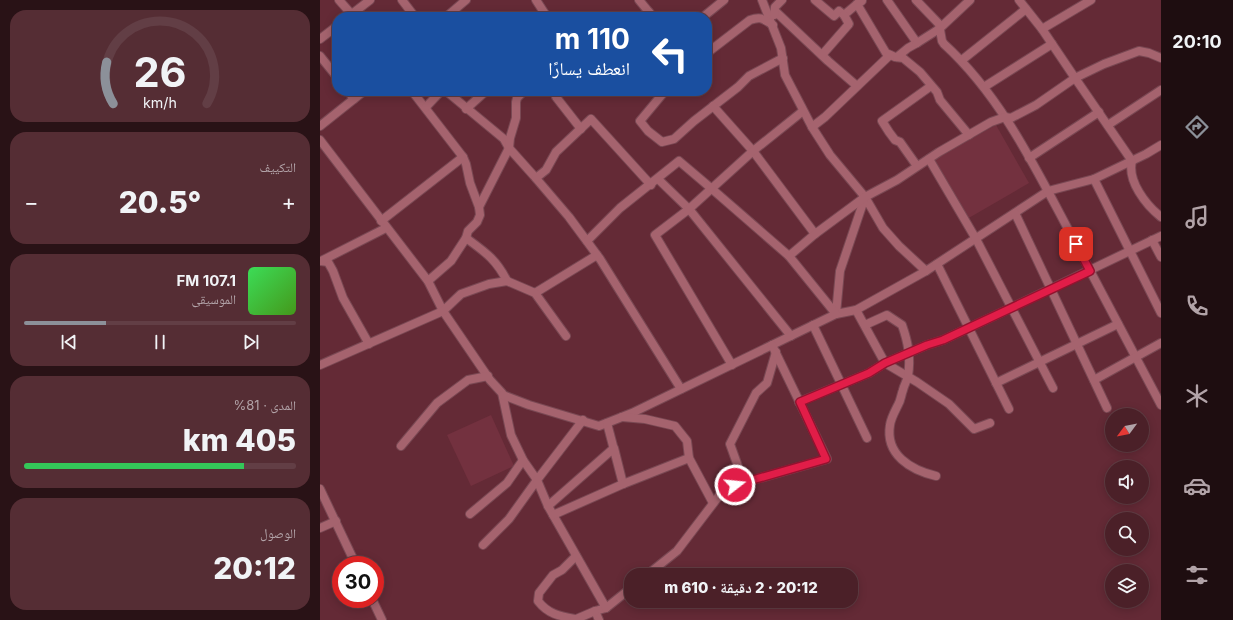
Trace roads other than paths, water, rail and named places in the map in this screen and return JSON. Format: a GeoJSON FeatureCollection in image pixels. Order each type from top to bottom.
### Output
{"type":"FeatureCollection","features":[{"type":"Feature","properties":{"kind":"street"},"geometry":{"type":"LineString","coordinates":[[339,0],[348,12]]}},
{"type":"Feature","properties":{"kind":"street"},"geometry":{"type":"LineString","coordinates":[[356,12],[370,0]]}},
{"type":"Feature","properties":{"kind":"street"},"geometry":{"type":"LineString","coordinates":[[402,0],[411,12]]}},
{"type":"Feature","properties":{"kind":"street"},"geometry":{"type":"LineString","coordinates":[[536,0],[544,12]]}},
{"type":"Feature","properties":{"kind":"street"},"geometry":{"type":"LineString","coordinates":[[639,0],[646,12]]}},
{"type":"Feature","properties":{"kind":"street"},"geometry":{"type":"LineString","coordinates":[[762,0],[773,26],[783,58],[785,75],[812,127],[830,155],[865,197],[883,228],[926,272]]}},
{"type":"Feature","properties":{"kind":"street"},"geometry":{"type":"LineString","coordinates":[[773,26],[775,7],[782,0]]}},
{"type":"Feature","properties":{"kind":"street"},"geometry":{"type":"LineString","coordinates":[[814,0],[834,16],[839,11],[844,15],[849,24],[822,55]]}},
{"type":"Feature","properties":{"kind":"street"},"geometry":{"type":"LineString","coordinates":[[887,0],[917,43]]}},
{"type":"Feature","properties":{"kind":"street"},"geometry":{"type":"LineString","coordinates":[[916,0],[939,24],[939,29],[944,44],[962,60],[984,87],[1005,117],[1048,191],[1161,405]]}},
{"type":"Feature","properties":{"kind":"street"},"geometry":{"type":"LineString","coordinates":[[812,127],[893,56],[939,29],[970,0]]}},
{"type":"Feature","properties":{"kind":"street"},"geometry":{"type":"LineString","coordinates":[[1019,0],[1042,29],[1132,161],[1130,168],[1137,188],[1144,200],[1161,217]]}},
{"type":"Feature","properties":{"kind":"street"},"geometry":{"type":"LineString","coordinates":[[1042,29],[1090,0]]}},
{"type":"Feature","properties":{"kind":"street"},"geometry":{"type":"LineString","coordinates":[[452,12],[464,1]]}},
{"type":"Feature","properties":{"kind":"street"},"geometry":{"type":"LineString","coordinates":[[708,12],[719,2]]}},
{"type":"Feature","properties":{"kind":"street"},"geometry":{"type":"LineString","coordinates":[[844,15],[859,2],[886,53],[903,58],[920,72],[937,92],[940,100],[969,135]]}},
{"type":"Feature","properties":{"kind":"street"},"geometry":{"type":"LineString","coordinates":[[962,60],[1026,9]]}},
{"type":"Feature","properties":{"kind":"street"},"geometry":{"type":"LineString","coordinates":[[775,11],[857,86]]}},
{"type":"Feature","properties":{"kind":"street"},"geometry":{"type":"LineString","coordinates":[[712,49],[750,20],[758,17],[764,19],[773,26]]}},
{"type":"Feature","properties":{"kind":"street"},"geometry":{"type":"LineString","coordinates":[[320,39],[332,30]]}},
{"type":"Feature","properties":{"kind":"street"},"geometry":{"type":"LineString","coordinates":[[984,87],[1052,44]]}},
{"type":"Feature","properties":{"kind":"street"},"geometry":{"type":"LineString","coordinates":[[789,256],[815,234],[865,197],[897,180],[929,158],[991,122],[1005,117],[1011,118],[1036,105],[1076,78],[1104,64],[1139,51],[1150,53],[1161,58]]}},
{"type":"Feature","properties":{"kind":"street"},"geometry":{"type":"LineString","coordinates":[[320,56],[323,65],[332,73]]}},
{"type":"Feature","properties":{"kind":"street"},"geometry":{"type":"LineString","coordinates":[[661,96],[640,121],[648,131],[662,142],[674,139],[694,121],[738,88],[749,76],[783,58]]}},
{"type":"Feature","properties":{"kind":"street"},"geometry":{"type":"LineString","coordinates":[[917,166],[900,142],[896,140],[889,132],[882,121],[931,86]]}},
{"type":"Feature","properties":{"kind":"street"},"geometry":{"type":"LineString","coordinates":[[1108,125],[1161,90]]}},
{"type":"Feature","properties":{"kind":"street"},"geometry":{"type":"LineString","coordinates":[[320,126],[358,96]]}},
{"type":"Feature","properties":{"kind":"street"},"geometry":{"type":"LineString","coordinates":[[416,96],[463,156],[470,184],[479,207],[480,215],[477,222],[468,231],[466,238],[451,261],[428,281]]}},
{"type":"Feature","properties":{"kind":"street"},"geometry":{"type":"LineString","coordinates":[[426,107],[436,96]]}},
{"type":"Feature","properties":{"kind":"street"},"geometry":{"type":"LineString","coordinates":[[452,96],[504,139],[509,148],[536,178],[587,241],[681,389]]}},
{"type":"Feature","properties":{"kind":"street"},"geometry":{"type":"LineString","coordinates":[[466,109],[480,96]]}},
{"type":"Feature","properties":{"kind":"street"},"geometry":{"type":"LineString","coordinates":[[479,207],[509,148],[510,138],[516,118],[516,102],[519,96]]}},
{"type":"Feature","properties":{"kind":"street"},"geometry":{"type":"LineString","coordinates":[[557,96],[581,129]]}},
{"type":"Feature","properties":{"kind":"street"},"geometry":{"type":"LineString","coordinates":[[713,106],[753,151],[815,234]]}},
{"type":"Feature","properties":{"kind":"street"},"geometry":{"type":"LineString","coordinates":[[732,365],[655,235],[689,209],[753,151],[804,111]]}},
{"type":"Feature","properties":{"kind":"street"},"geometry":{"type":"LineString","coordinates":[[1029,158],[1099,112]]}},
{"type":"Feature","properties":{"kind":"street"},"geometry":{"type":"LineString","coordinates":[[536,178],[546,170],[556,152],[591,119],[651,185]]}},
{"type":"Feature","properties":{"kind":"street"},"geometry":{"type":"LineString","coordinates":[[320,140],[428,281],[444,311],[488,376],[504,395],[529,405],[600,426],[732,365],[774,348],[791,336],[836,314],[856,310],[926,272],[1048,191],[1094,179],[1161,145]]}},
{"type":"Feature","properties":{"kind":"street"},"geometry":{"type":"LineString","coordinates":[[381,221],[463,156]]}},
{"type":"Feature","properties":{"kind":"street"},"geometry":{"type":"LineString","coordinates":[[929,158],[976,239],[1053,388]]}},
{"type":"Feature","properties":{"kind":"street"},"geometry":{"type":"LineString","coordinates":[[587,241],[620,208],[651,185],[679,161],[789,256],[836,314]]}},
{"type":"Feature","properties":{"kind":"street"},"geometry":{"type":"LineString","coordinates":[[658,179],[689,209],[791,336]]}},
{"type":"Feature","properties":{"kind":"street"},"geometry":{"type":"LineString","coordinates":[[1094,179],[1161,313]]}},
{"type":"Feature","properties":{"kind":"street"},"geometry":{"type":"LineString","coordinates":[[836,314],[840,271],[865,197]]}},
{"type":"Feature","properties":{"kind":"street"},"geometry":{"type":"LineString","coordinates":[[1015,213],[1107,408]]}},
{"type":"Feature","properties":{"kind":"street"},"geometry":{"type":"LineString","coordinates":[[320,261],[386,228]]}},
{"type":"Feature","properties":{"kind":"street"},"geometry":{"type":"LineString","coordinates":[[800,402],[869,373],[885,363],[927,345],[943,340],[1051,290],[1161,236]]}},
{"type":"Feature","properties":{"kind":"street"},"geometry":{"type":"LineString","coordinates":[[466,238],[488,253],[500,267],[506,281]]}},
{"type":"Feature","properties":{"kind":"street"},"geometry":{"type":"LineString","coordinates":[[1152,240],[1161,257]]}},
{"type":"Feature","properties":{"kind":"street"},"geometry":{"type":"LineString","coordinates":[[535,292],[597,255]]}},
{"type":"Feature","properties":{"kind":"street"},"geometry":{"type":"LineString","coordinates":[[320,261],[328,262],[343,298],[369,344]]}},
{"type":"Feature","properties":{"kind":"street"},"geometry":{"type":"LineString","coordinates":[[937,264],[1009,409]]}},
{"type":"Feature","properties":{"kind":"street"},"geometry":{"type":"LineString","coordinates":[[320,365],[444,311],[461,294],[489,284],[506,281],[535,292],[566,336]]}},
{"type":"Feature","properties":{"kind":"street"},"geometry":{"type":"LineString","coordinates":[[856,310],[885,363],[949,404],[974,429],[990,423]]}},
{"type":"Feature","properties":{"kind":"street"},"geometry":{"type":"LineString","coordinates":[[865,325],[887,315],[902,324],[909,347],[908,377],[899,404],[890,424],[889,438],[894,450],[901,459],[912,468],[936,476]]}},
{"type":"Feature","properties":{"kind":"street"},"geometry":{"type":"LineString","coordinates":[[996,383],[1118,324]]}},
{"type":"Feature","properties":{"kind":"street"},"geometry":{"type":"LineString","coordinates":[[813,325],[867,438]]}},
{"type":"Feature","properties":{"kind":"street"},"geometry":{"type":"LineString","coordinates":[[1094,380],[1161,344]]}},
{"type":"Feature","properties":{"kind":"street"},"geometry":{"type":"LineString","coordinates":[[656,568],[677,551],[725,488],[826,459],[774,348]]}},
{"type":"Feature","properties":{"kind":"street"},"geometry":{"type":"LineString","coordinates":[[744,483],[730,444],[756,393],[767,382],[774,348]]}},
{"type":"Feature","properties":{"kind":"street"},"geometry":{"type":"LineString","coordinates":[[401,446],[437,403],[468,380],[488,376]]}},
{"type":"Feature","properties":{"kind":"street"},"geometry":{"type":"LineString","coordinates":[[504,395],[511,435],[523,460],[537,480],[548,506],[606,608]]}},
{"type":"Feature","properties":{"kind":"street"},"geometry":{"type":"LineString","coordinates":[[622,417],[675,426],[687,441],[689,458],[713,503]]}},
{"type":"Feature","properties":{"kind":"street"},"geometry":{"type":"LineString","coordinates":[[483,545],[509,519],[583,420]]}},
{"type":"Feature","properties":{"kind":"street"},"geometry":{"type":"LineString","coordinates":[[607,423],[623,484]]}},
{"type":"Feature","properties":{"kind":"street"},"geometry":{"type":"LineString","coordinates":[[548,506],[614,448],[623,484]]}},
{"type":"Feature","properties":{"kind":"street"},"geometry":{"type":"LineString","coordinates":[[553,515],[623,484],[689,458]]}},
{"type":"Feature","properties":{"kind":"street"},"geometry":{"type":"LineString","coordinates":[[470,514],[507,483],[523,460]]}},
{"type":"Feature","properties":{"kind":"street"},"geometry":{"type":"LineString","coordinates":[[320,489],[352,556]]}},
{"type":"Feature","properties":{"kind":"street"},"geometry":{"type":"LineString","coordinates":[[320,528],[336,521]]}},
{"type":"Feature","properties":{"kind":"street"},"geometry":{"type":"LineString","coordinates":[[576,556],[562,570],[554,575],[539,593],[538,601],[543,607],[552,614],[574,620],[606,608],[624,594]]}},
{"type":"Feature","properties":{"kind":"street"},"geometry":{"type":"LineString","coordinates":[[376,608],[382,620]]}},
{"type":"Feature","properties":{"kind":"street"},"geometry":{"type":"LineString","coordinates":[[595,611],[600,620]]}}]}
